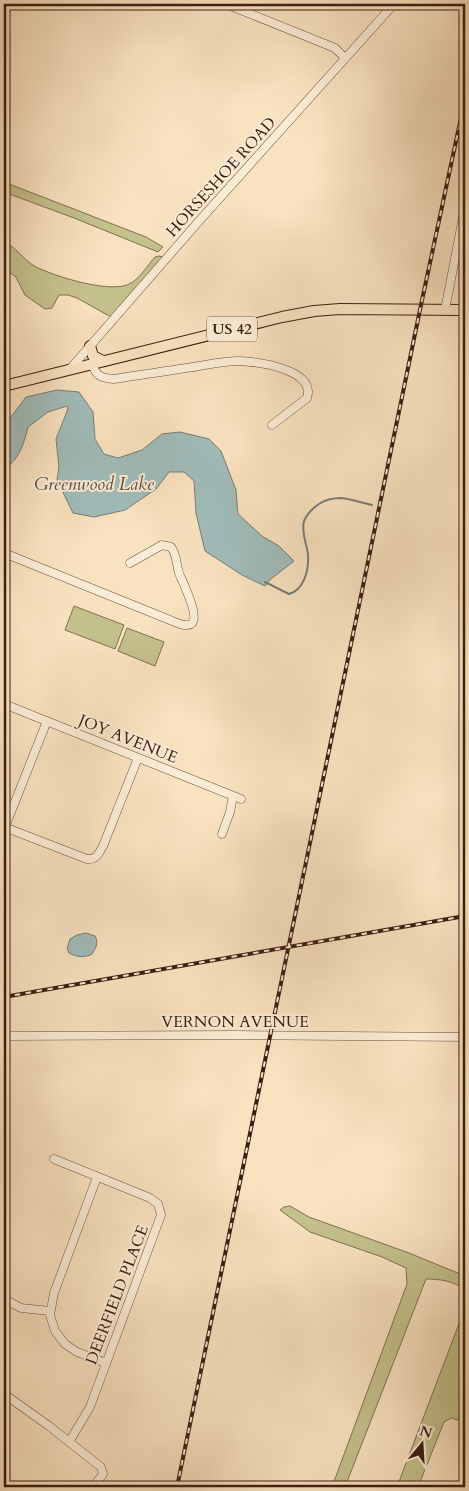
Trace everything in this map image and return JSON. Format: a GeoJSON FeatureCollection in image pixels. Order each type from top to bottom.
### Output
{"type":"FeatureCollection","features":[{"type":"Feature","properties":{"kind":"main road","name":"US 42"},"geometry":{"type":"LineString","coordinates":[[4,386],[314,311],[358,308],[465,310]]}},
{"type":"Feature","properties":{"kind":"main road"},"geometry":{"type":"LineString","coordinates":[[90,346],[93,356],[102,361]]}},
{"type":"Feature","properties":{"kind":"street"},"geometry":{"type":"LineString","coordinates":[[226,4],[335,48],[345,58]]}},
{"type":"Feature","properties":{"kind":"street","name":"HORSESHOE ROAD"},"geometry":{"type":"LineString","coordinates":[[70,369],[394,4]]}},
{"type":"Feature","properties":{"kind":"street"},"geometry":{"type":"LineString","coordinates":[[445,310],[465,208]]}},
{"type":"Feature","properties":{"kind":"street"},"geometry":{"type":"LineString","coordinates":[[92,364],[98,375],[114,378],[237,361],[266,365],[294,373],[300,376],[306,383],[309,392],[307,398],[272,426]]}},
{"type":"Feature","properties":{"kind":"street"},"geometry":{"type":"LineString","coordinates":[[4,553],[165,618],[187,625],[192,623],[194,612],[180,574],[175,553],[171,547],[162,545],[130,563]]}},
{"type":"Feature","properties":{"kind":"street","name":"JOY AVENUE"},"geometry":{"type":"LineString","coordinates":[[4,704],[241,799]]}},
{"type":"Feature","properties":{"kind":"street"},"geometry":{"type":"LineString","coordinates":[[47,721],[4,827],[87,860],[93,859],[98,856],[138,758]]}},
{"type":"Feature","properties":{"kind":"street"},"geometry":{"type":"LineString","coordinates":[[222,834],[230,812],[233,796]]}},
{"type":"Feature","properties":{"kind":"street","name":"VERNON AVENUE"},"geometry":{"type":"LineString","coordinates":[[4,1036],[465,1037]]}},
{"type":"Feature","properties":{"kind":"street","name":"DEERFIELD PLACE"},"geometry":{"type":"LineString","coordinates":[[54,1160],[150,1198],[158,1204],[161,1215],[86,1414],[69,1442]]}},
{"type":"Feature","properties":{"kind":"street"},"geometry":{"type":"LineString","coordinates":[[97,1177],[54,1293],[50,1311],[55,1331],[65,1344],[77,1352],[106,1363]]}},
{"type":"Feature","properties":{"kind":"street"},"geometry":{"type":"LineString","coordinates":[[4,1299],[21,1308],[50,1311]]}},
{"type":"Feature","properties":{"kind":"street"},"geometry":{"type":"LineString","coordinates":[[5,1396],[69,1442],[101,1468],[103,1472],[93,1487]]}},
{"type":"Feature","properties":{"kind":"shaded area"},"geometry":{"type":"Polygon","coordinates":[[[4,182],[146,237],[163,247],[158,252],[4,192],[4,182]]]}},
{"type":"Feature","properties":{"kind":"shaded area"},"geometry":{"type":"Polygon","coordinates":[[[4,242],[34,266],[68,279],[97,286],[111,287],[131,283],[141,275],[155,257],[163,257],[111,317],[68,295],[59,295],[52,308],[45,309],[25,295],[16,277],[4,269],[4,242]]]}},
{"type":"Feature","properties":{"kind":"shaded area"},"geometry":{"type":"Polygon","coordinates":[[[74,606],[124,625],[115,649],[65,630],[74,606]]]}},
{"type":"Feature","properties":{"kind":"shaded area"},"geometry":{"type":"Polygon","coordinates":[[[127,628],[164,642],[155,666],[118,651],[127,628]]]}},
{"type":"Feature","properties":{"kind":"shaded area"},"geometry":{"type":"Polygon","coordinates":[[[290,1206],[309,1217],[409,1253],[465,1276],[465,1290],[457,1284],[447,1281],[426,1279],[345,1487],[332,1487],[407,1284],[406,1268],[382,1257],[310,1232],[280,1210],[290,1206]]]}},
{"type":"Feature","properties":{"kind":"shaded area"},"geometry":{"type":"Polygon","coordinates":[[[465,1308],[465,1424],[451,1418],[444,1422],[418,1487],[397,1487],[465,1308]]]}},
{"type":"Feature","properties":{"kind":"water","name":"Greenwood Lake"},"geometry":{"type":"Polygon","coordinates":[[[57,390],[79,392],[93,412],[95,439],[104,454],[118,458],[142,450],[162,434],[180,432],[209,439],[221,451],[236,490],[238,514],[262,536],[279,546],[294,561],[265,586],[242,575],[205,551],[196,513],[194,481],[184,472],[169,472],[156,489],[125,510],[94,517],[73,513],[57,480],[59,467],[56,439],[68,409],[67,406],[48,412],[28,427],[20,451],[14,461],[4,470],[4,426],[26,397],[57,390]]]}},
{"type":"Feature","properties":{"kind":"water"},"geometry":{"type":"Polygon","coordinates":[[[86,933],[95,936],[97,940],[92,954],[80,956],[69,953],[67,948],[70,939],[86,933]]]}},
{"type":"Feature","properties":{"kind":"waterway"},"geometry":{"type":"LineString","coordinates":[[265,582],[289,594],[302,584],[308,561],[303,530],[304,521],[308,514],[321,503],[341,498],[372,505]]}},
{"type":"Feature","properties":{"kind":"railway"},"geometry":{"type":"LineString","coordinates":[[177,1487],[465,99]]}},
{"type":"Feature","properties":{"kind":"railway"},"geometry":{"type":"LineString","coordinates":[[4,997],[465,916]]}}]}
